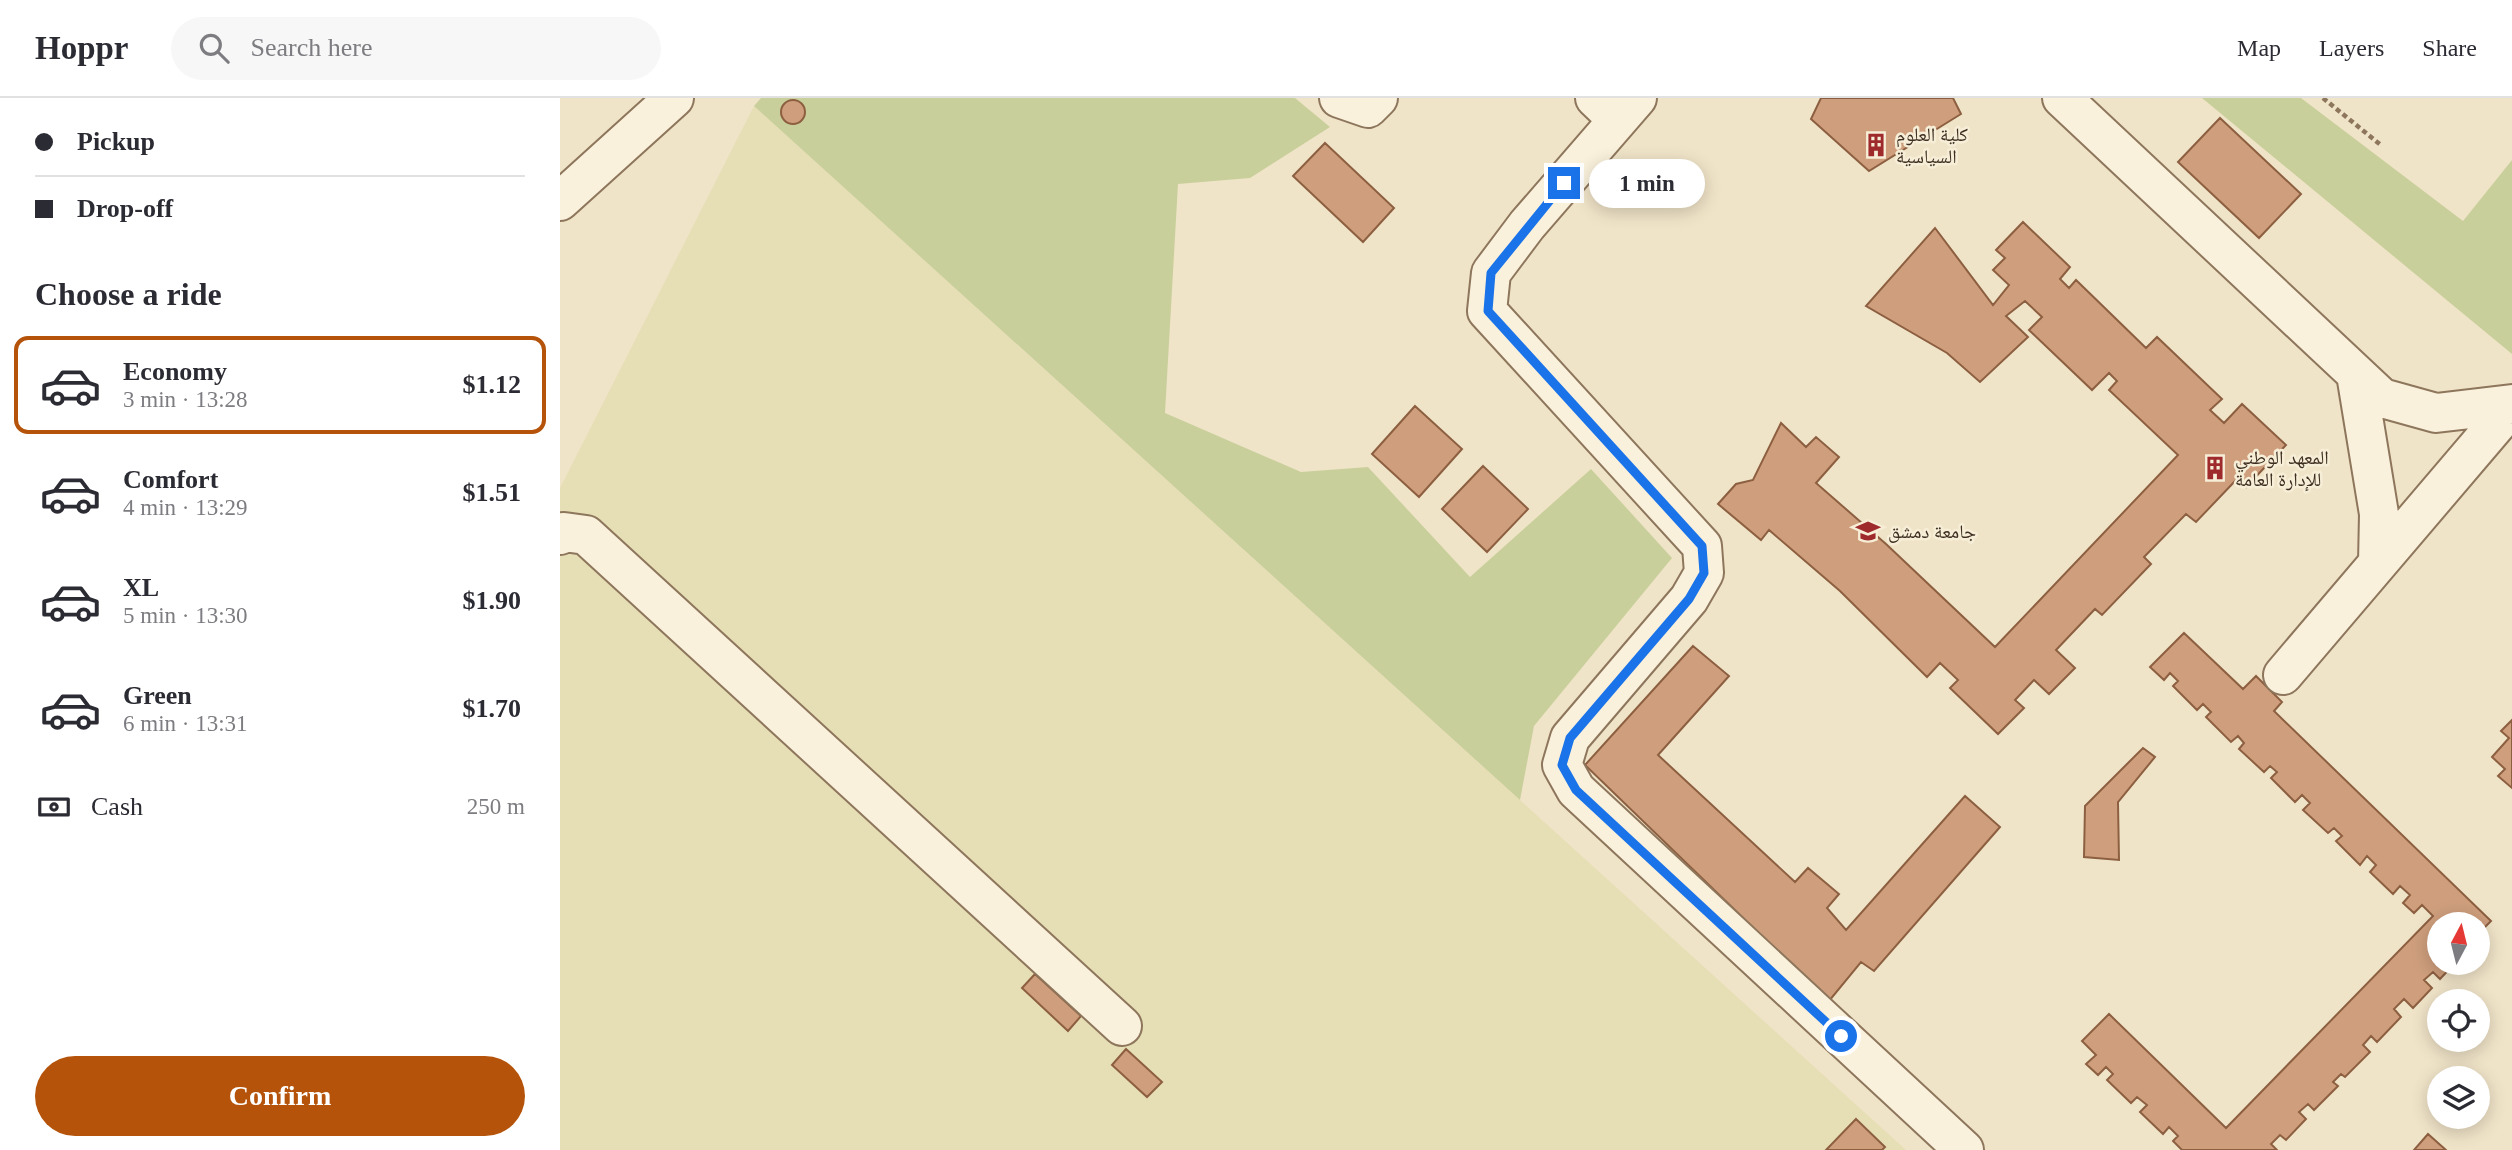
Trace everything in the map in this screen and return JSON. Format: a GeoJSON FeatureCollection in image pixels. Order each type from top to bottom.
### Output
{"type":"FeatureCollection","features":[{"type":"Feature","properties":{"kind":"street"},"geometry":{"type":"LineString","coordinates":[[560,201],[674,98]]}},
{"type":"Feature","properties":{"kind":"street"},"geometry":{"type":"LineString","coordinates":[[1339,98],[1368,108],[1378,98]]}},
{"type":"Feature","properties":{"kind":"street"},"geometry":{"type":"LineString","coordinates":[[2062,98],[2382,398],[2436,413],[2512,405]]}},
{"type":"Feature","properties":{"kind":"street"},"geometry":{"type":"LineString","coordinates":[[1617,105],[1491,273],[1488,311],[1702,546],[1704,573],[1689,599],[1570,738],[1562,765],[1576,790],[1964,1150]]}},
{"type":"Feature","properties":{"kind":"street"},"geometry":{"type":"LineString","coordinates":[[2356,374],[2379,514],[2378,564]]}},
{"type":"Feature","properties":{"kind":"street"},"geometry":{"type":"LineString","coordinates":[[2283,675],[2512,405]]}},
{"type":"Feature","properties":{"kind":"street"},"geometry":{"type":"LineString","coordinates":[[560,535],[564,532],[586,535],[1122,1026]]}},
{"type":"Feature","properties":{"kind":"path"},"geometry":{"type":"LineString","coordinates":[[2323,98],[2382,146]]}},
{"type":"Feature","properties":{"kind":"shaded area"},"geometry":{"type":"Polygon","coordinates":[[[754,106],[1906,1150],[560,1150],[560,488],[754,106]]]}},
{"type":"Feature","properties":{"kind":"green space"},"geometry":{"type":"Polygon","coordinates":[[[761,98],[1295,98],[1330,127],[1250,178],[1178,184],[1165,413],[1301,472],[1368,467],[1470,577],[1591,469],[1672,558],[1534,726],[1520,800],[754,106],[761,98]]]}},
{"type":"Feature","properties":{"kind":"green space"},"geometry":{"type":"Polygon","coordinates":[[[2202,98],[2301,98],[2463,221],[2512,160],[2512,354],[2202,98]]]}},
{"type":"Feature","properties":{"kind":"building","name":"كلية العلوم السياسية"},"geometry":{"type":"Polygon","coordinates":[[[1821,98],[1953,98],[1961,114],[1869,171],[1811,119],[1821,98]]]}},
{"type":"Feature","properties":{"kind":"building"},"geometry":{"type":"Polygon","coordinates":[[[793,100],[802,103],[805,112],[802,121],[793,124],[784,121],[781,112],[784,103],[793,100]]]}},
{"type":"Feature","properties":{"kind":"building"},"geometry":{"type":"Polygon","coordinates":[[[2220,118],[2301,194],[2259,238],[2178,162],[2220,118]]]}},
{"type":"Feature","properties":{"kind":"building"},"geometry":{"type":"Polygon","coordinates":[[[1325,143],[1394,208],[1363,242],[1293,176],[1325,143]]]}},
{"type":"Feature","properties":{"kind":"building","name":"المعهد الوطني للإدارة العامة"},"geometry":{"type":"Polygon","coordinates":[[[2023,222],[2070,267],[2060,279],[2069,288],[2076,280],[2146,348],[2157,337],[2222,399],[2210,410],[2224,423],[2242,404],[2286,445],[2246,487],[2237,479],[2196,522],[2186,514],[2144,557],[2151,564],[2102,615],[2095,609],[2056,650],[2075,668],[2049,694],[2034,680],[2015,700],[2024,708],[1998,734],[1950,688],[1958,680],[1940,663],[1927,677],[1840,591],[1769,530],[1761,540],[1718,504],[1736,484],[1753,480],[1781,423],[1806,447],[1816,437],[1839,457],[1816,483],[1886,544],[1995,647],[2178,455],[2109,390],[2117,381],[2109,373],[2092,390],[2029,330],[2042,317],[2025,301],[2006,316],[2028,337],[1980,382],[1947,353],[1866,306],[1935,228],[1993,305],[2009,285],[1993,270],[2005,258],[1996,250],[2023,222]]]}},
{"type":"Feature","properties":{"kind":"building"},"geometry":{"type":"Polygon","coordinates":[[[1415,406],[1462,449],[1419,497],[1372,454],[1415,406]]]}},
{"type":"Feature","properties":{"kind":"building"},"geometry":{"type":"Polygon","coordinates":[[[1483,466],[1528,509],[1487,552],[1442,509],[1483,466]]]}},
{"type":"Feature","properties":{"kind":"building"},"geometry":{"type":"Polygon","coordinates":[[[2184,633],[2243,689],[2256,676],[2282,702],[2274,711],[2482,912],[2429,912],[2422,905],[2414,913],[2403,903],[2410,895],[2400,886],[2393,894],[2370,872],[2376,865],[2367,856],[2360,865],[2336,841],[2342,836],[2334,828],[2328,833],[2303,810],[2310,803],[2302,795],[2295,802],[2271,778],[2277,772],[2270,766],[2264,772],[2239,749],[2244,743],[2238,736],[2231,742],[2206,717],[2211,712],[2203,704],[2197,710],[2173,686],[2178,681],[2170,673],[2164,680],[2150,667],[2184,633]]]}},
{"type":"Feature","properties":{"kind":"building"},"geometry":{"type":"Polygon","coordinates":[[[1693,646],[1729,676],[1658,755],[1795,882],[1808,868],[1839,894],[1827,908],[1846,930],[1965,796],[2000,827],[1874,971],[1861,962],[1829,1001],[1585,765],[1693,646]]]}},
{"type":"Feature","properties":{"kind":"building"},"geometry":{"type":"Polygon","coordinates":[[[2512,720],[2512,788],[2498,776],[2505,769],[2492,757],[2509,738],[2501,731],[2512,720]]]}},
{"type":"Feature","properties":{"kind":"building"},"geometry":{"type":"Polygon","coordinates":[[[2143,748],[2155,757],[2118,802],[2119,860],[2084,857],[2085,806],[2143,748]]]}},
{"type":"Feature","properties":{"kind":"building"},"geometry":{"type":"Polygon","coordinates":[[[2427,922],[2427,975],[2430,975],[2424,980],[2432,988],[2427,989],[2427,993],[2413,1008],[2404,999],[2394,1009],[2401,1017],[2377,1042],[2371,1036],[2363,1045],[2370,1052],[2345,1077],[2341,1074],[2333,1082],[2338,1086],[2314,1110],[2308,1104],[2299,1112],[2306,1119],[2286,1140],[2280,1135],[2271,1144],[2277,1150],[2182,1150],[2173,1141],[2178,1136],[2169,1127],[2163,1134],[2140,1112],[2147,1105],[2137,1097],[2131,1103],[2107,1080],[2113,1074],[2106,1067],[2098,1075],[2086,1064],[2096,1055],[2082,1041],[2109,1014],[2226,1128],[2427,922]]]}},
{"type":"Feature","properties":{"kind":"building"},"geometry":{"type":"Polygon","coordinates":[[[1035,974],[1081,1016],[1068,1031],[1022,988],[1035,974]]]}},
{"type":"Feature","properties":{"kind":"building"},"geometry":{"type":"Polygon","coordinates":[[[1126,1049],[1162,1082],[1147,1097],[1112,1065],[1126,1049]]]}},
{"type":"Feature","properties":{"kind":"building"},"geometry":{"type":"Polygon","coordinates":[[[1856,1119],[1885,1147],[1882,1150],[1826,1150],[1856,1119]]]}},
{"type":"Feature","properties":{"kind":"building"},"geometry":{"type":"Polygon","coordinates":[[[2428,1134],[2446,1150],[2414,1150],[2428,1134]]]}},
{"type":"Feature","properties":{"kind":"place","name":"كلية العلوم السياسية"},"geometry":{"type":"Point","coordinates":[1876,145]}},
{"type":"Feature","properties":{"kind":"place","name":"المعهد الوطني للإدارة العامة"},"geometry":{"type":"Point","coordinates":[2215,468]}},
{"type":"Feature","properties":{"kind":"place","name":"جامعة دمشق"},"geometry":{"type":"Point","coordinates":[1868,531]}},
{"type":"Feature","properties":{"kind":"route"},"geometry":{"type":"LineString","coordinates":[[1564,183],[1527,225],[1491,273],[1488,311],[1702,546],[1704,573],[1689,599],[1570,738],[1562,765],[1576,790],[1841,1036]]}}]}
